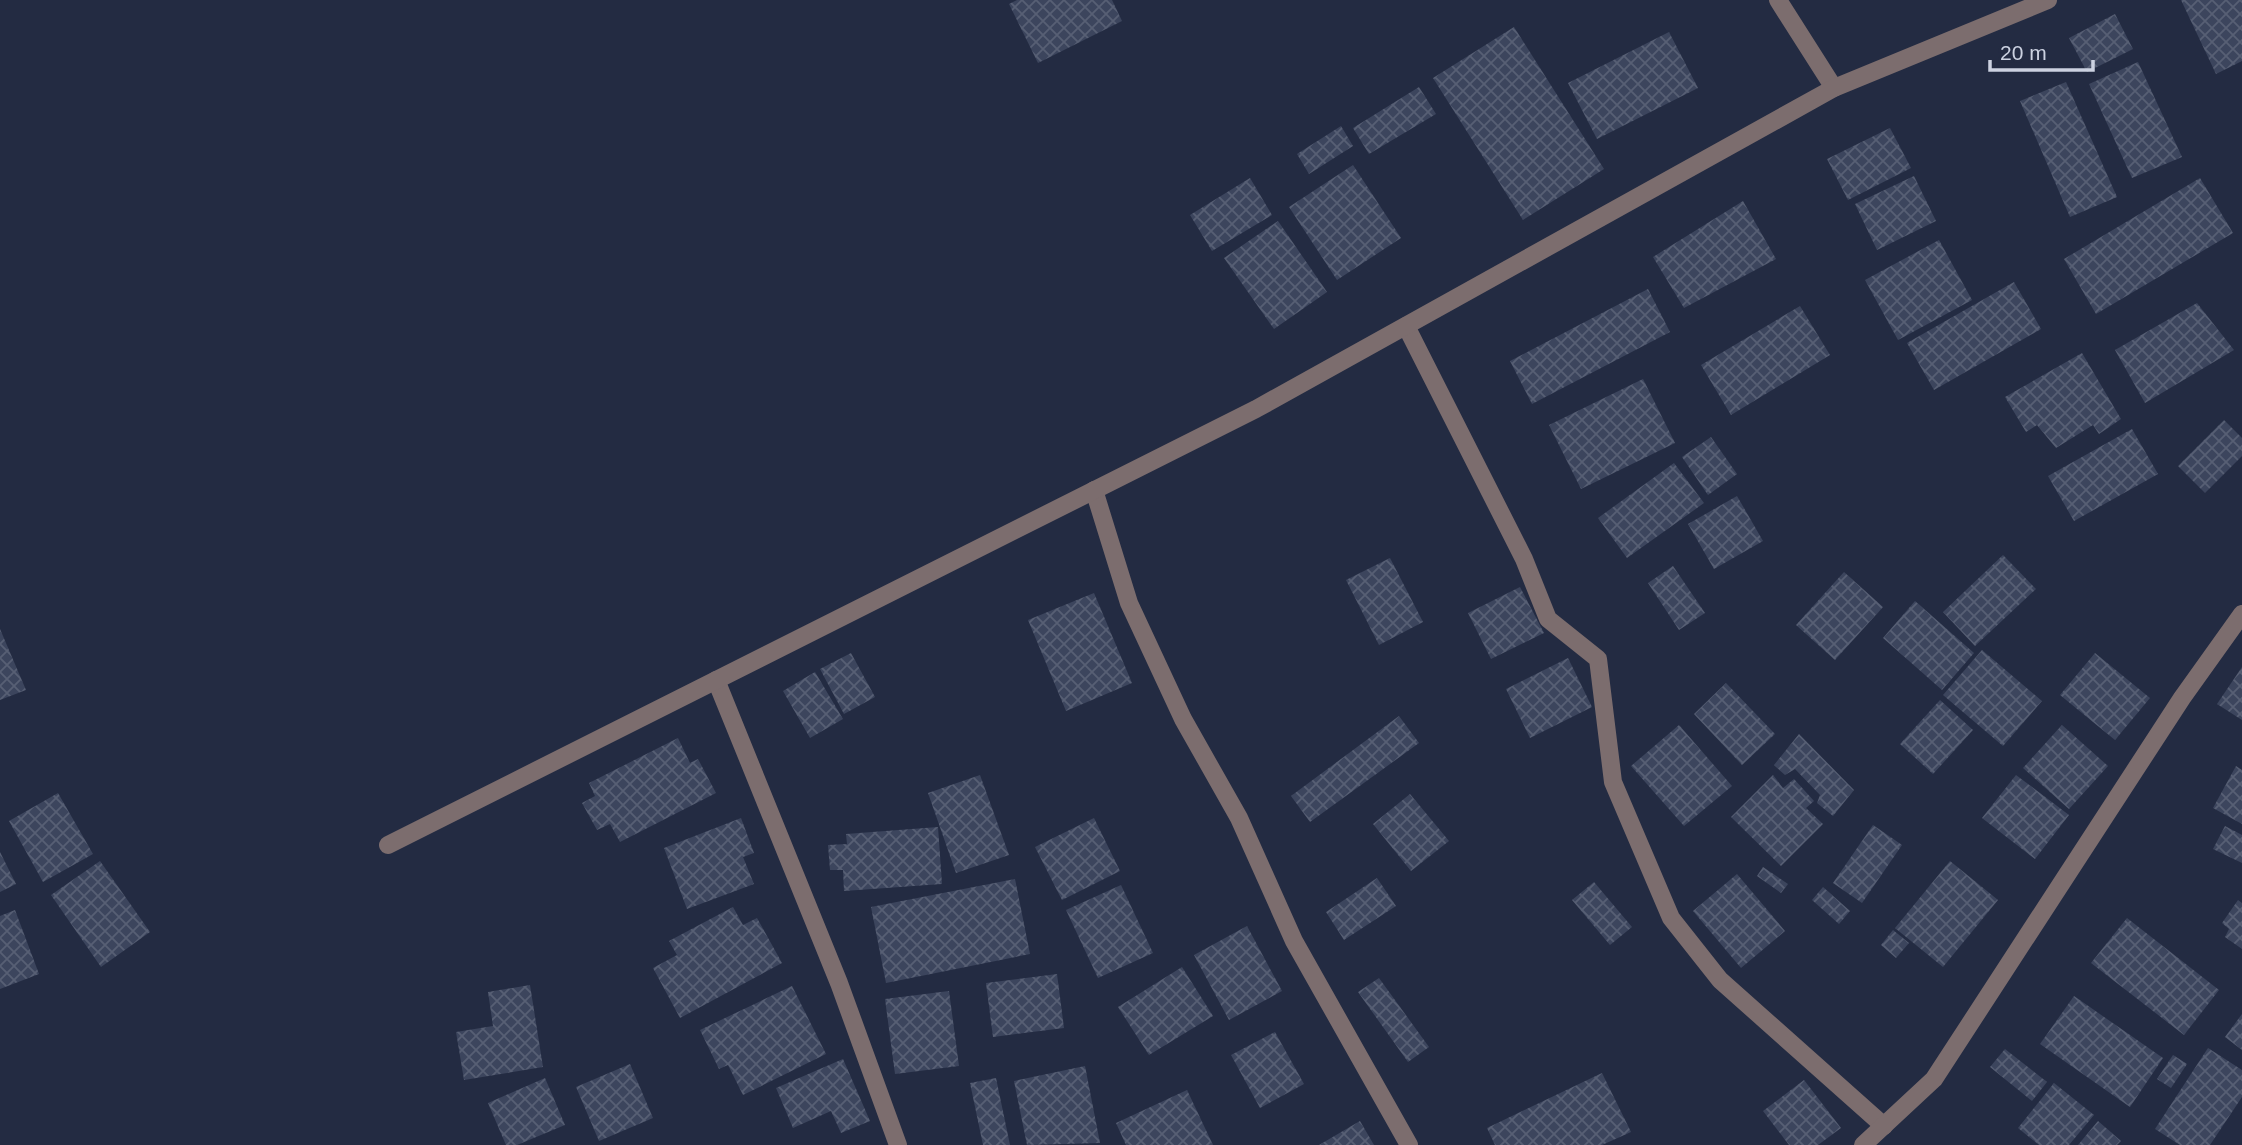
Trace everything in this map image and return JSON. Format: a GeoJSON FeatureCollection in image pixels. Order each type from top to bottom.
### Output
{"type":"FeatureCollection","features":[{"type":"Feature","properties":{"kind":"street"},"geometry":{"type":"LineString","coordinates":[[1778,0],[1834,88]]}},
{"type":"Feature","properties":{"kind":"street"},"geometry":{"type":"LineString","coordinates":[[388,845],[1256,409],[1834,88],[2048,0]]}},
{"type":"Feature","properties":{"kind":"street"},"geometry":{"type":"LineString","coordinates":[[1406,326],[1524,559],[1548,619],[1598,659],[1613,782],[1671,918],[1720,980],[1884,1126]]}},
{"type":"Feature","properties":{"kind":"street"},"geometry":{"type":"LineString","coordinates":[[1094,490],[1129,603],[1183,719],[1239,818],[1294,941],[1409,1145]]}},
{"type":"Feature","properties":{"kind":"street"},"geometry":{"type":"LineString","coordinates":[[1863,1145],[1934,1079],[2182,698],[2242,614]]}},
{"type":"Feature","properties":{"kind":"street"},"geometry":{"type":"LineString","coordinates":[[716,680],[839,983],[898,1145]]}},
{"type":"Feature","properties":{"kind":"building"},"geometry":{"type":"Polygon","coordinates":[[[1017,0],[1112,0],[1122,21],[1038,63],[1009,4],[1017,0]]]}},
{"type":"Feature","properties":{"kind":"building"},"geometry":{"type":"Polygon","coordinates":[[[2181,0],[2242,0],[2242,61],[2216,74],[2181,0]]]}},
{"type":"Feature","properties":{"kind":"building"},"geometry":{"type":"Polygon","coordinates":[[[2115,14],[2133,49],[2087,72],[2069,38],[2115,14]]]}},
{"type":"Feature","properties":{"kind":"building"},"geometry":{"type":"Polygon","coordinates":[[[1514,27],[1604,169],[1523,220],[1433,78],[1514,27]]]}},
{"type":"Feature","properties":{"kind":"building"},"geometry":{"type":"Polygon","coordinates":[[[1669,32],[1698,88],[1597,139],[1568,83],[1669,32]]]}},
{"type":"Feature","properties":{"kind":"building"},"geometry":{"type":"Polygon","coordinates":[[[2138,62],[2182,157],[2132,178],[2089,84],[2138,62]]]}},
{"type":"Feature","properties":{"kind":"building"},"geometry":{"type":"Polygon","coordinates":[[[2066,82],[2117,197],[2070,217],[2020,101],[2066,82]]]}},
{"type":"Feature","properties":{"kind":"building"},"geometry":{"type":"Polygon","coordinates":[[[1419,87],[1436,114],[1369,154],[1353,128],[1419,87]]]}},
{"type":"Feature","properties":{"kind":"building"},"geometry":{"type":"Polygon","coordinates":[[[1341,126],[1353,146],[1309,174],[1297,154],[1341,126]]]}},
{"type":"Feature","properties":{"kind":"building"},"geometry":{"type":"Polygon","coordinates":[[[1890,128],[1911,168],[1848,200],[1827,159],[1890,128]]]}},
{"type":"Feature","properties":{"kind":"building"},"geometry":{"type":"Polygon","coordinates":[[[1353,165],[1401,238],[1337,280],[1289,207],[1353,165]]]}},
{"type":"Feature","properties":{"kind":"building"},"geometry":{"type":"Polygon","coordinates":[[[1914,176],[1936,221],[1877,250],[1855,204],[1914,176]]]}},
{"type":"Feature","properties":{"kind":"building"},"geometry":{"type":"Polygon","coordinates":[[[1250,178],[1272,215],[1212,251],[1190,215],[1250,178]]]}},
{"type":"Feature","properties":{"kind":"building"},"geometry":{"type":"Polygon","coordinates":[[[2200,178],[2233,233],[2096,314],[2064,259],[2200,178]]]}},
{"type":"Feature","properties":{"kind":"building"},"geometry":{"type":"Polygon","coordinates":[[[1743,201],[1776,259],[1684,308],[1653,257],[1743,201]]]}},
{"type":"Feature","properties":{"kind":"building"},"geometry":{"type":"Polygon","coordinates":[[[1278,221],[1327,292],[1274,329],[1224,258],[1278,221]]]}},
{"type":"Feature","properties":{"kind":"building"},"geometry":{"type":"Polygon","coordinates":[[[1939,240],[1972,300],[1898,340],[1865,280],[1939,240]]]}},
{"type":"Feature","properties":{"kind":"building"},"geometry":{"type":"Polygon","coordinates":[[[2014,282],[2041,329],[1934,390],[1907,343],[2014,282]]]}},
{"type":"Feature","properties":{"kind":"building"},"geometry":{"type":"Polygon","coordinates":[[[1648,289],[1670,332],[1532,404],[1510,361],[1648,289]]]}},
{"type":"Feature","properties":{"kind":"building"},"geometry":{"type":"Polygon","coordinates":[[[2197,303],[2234,350],[2145,403],[2115,350],[2197,303]]]}},
{"type":"Feature","properties":{"kind":"building"},"geometry":{"type":"Polygon","coordinates":[[[1800,306],[1830,355],[1731,415],[1701,365],[1800,306]]]}},
{"type":"Feature","properties":{"kind":"building"},"geometry":{"type":"Polygon","coordinates":[[[2082,353],[2121,419],[2099,434],[2093,425],[2056,448],[2037,425],[2026,432],[2005,397],[2082,353]]]}},
{"type":"Feature","properties":{"kind":"building"},"geometry":{"type":"Polygon","coordinates":[[[1643,379],[1675,443],[1581,489],[1549,425],[1643,379]]]}},
{"type":"Feature","properties":{"kind":"building"},"geometry":{"type":"Polygon","coordinates":[[[2224,420],[2242,438],[2242,456],[2205,493],[2178,466],[2224,420]]]}},
{"type":"Feature","properties":{"kind":"building"},"geometry":{"type":"Polygon","coordinates":[[[2132,429],[2158,474],[2074,521],[2048,476],[2132,429]]]}},
{"type":"Feature","properties":{"kind":"building"},"geometry":{"type":"Polygon","coordinates":[[[1711,437],[1737,474],[1708,495],[1682,457],[1711,437]]]}},
{"type":"Feature","properties":{"kind":"building"},"geometry":{"type":"Polygon","coordinates":[[[1674,463],[1704,503],[1627,558],[1598,518],[1674,463]]]}},
{"type":"Feature","properties":{"kind":"building"},"geometry":{"type":"Polygon","coordinates":[[[1737,496],[1763,541],[1714,569],[1688,524],[1737,496]]]}},
{"type":"Feature","properties":{"kind":"building"},"geometry":{"type":"Polygon","coordinates":[[[2003,555],[2036,589],[1975,646],[1943,612],[2003,555]]]}},
{"type":"Feature","properties":{"kind":"building"},"geometry":{"type":"Polygon","coordinates":[[[1390,558],[1423,622],[1379,645],[1346,580],[1390,558]]]}},
{"type":"Feature","properties":{"kind":"building"},"geometry":{"type":"Polygon","coordinates":[[[1673,566],[1705,613],[1679,630],[1648,583],[1673,566]]]}},
{"type":"Feature","properties":{"kind":"building"},"geometry":{"type":"Polygon","coordinates":[[[1844,572],[1883,607],[1835,660],[1796,625],[1844,572]]]}},
{"type":"Feature","properties":{"kind":"building"},"geometry":{"type":"Polygon","coordinates":[[[1520,587],[1544,633],[1491,659],[1468,613],[1520,587]]]}},
{"type":"Feature","properties":{"kind":"building"},"geometry":{"type":"Polygon","coordinates":[[[1094,593],[1132,683],[1066,711],[1028,620],[1094,593]]]}},
{"type":"Feature","properties":{"kind":"building"},"geometry":{"type":"Polygon","coordinates":[[[1915,601],[1974,653],[1942,690],[1883,638],[1915,601]]]}},
{"type":"Feature","properties":{"kind":"building"},"geometry":{"type":"Polygon","coordinates":[[[0,629],[26,690],[0,700],[0,629]]]}},
{"type":"Feature","properties":{"kind":"building"},"geometry":{"type":"Polygon","coordinates":[[[1982,650],[2042,701],[2003,746],[1943,695],[1982,650]]]}},
{"type":"Feature","properties":{"kind":"building"},"geometry":{"type":"Polygon","coordinates":[[[851,653],[875,697],[844,714],[820,669],[851,653]]]}},
{"type":"Feature","properties":{"kind":"building"},"geometry":{"type":"Polygon","coordinates":[[[2095,653],[2150,698],[2115,740],[2060,695],[2095,653]]]}},
{"type":"Feature","properties":{"kind":"building"},"geometry":{"type":"Polygon","coordinates":[[[1568,658],[1592,707],[1530,738],[1506,689],[1568,658]]]}},
{"type":"Feature","properties":{"kind":"building"},"geometry":{"type":"Polygon","coordinates":[[[2242,667],[2242,720],[2217,704],[2242,667]]]}},
{"type":"Feature","properties":{"kind":"building"},"geometry":{"type":"Polygon","coordinates":[[[815,672],[843,719],[810,738],[783,691],[815,672]]]}},
{"type":"Feature","properties":{"kind":"building"},"geometry":{"type":"Polygon","coordinates":[[[1726,683],[1775,734],[1742,765],[1694,714],[1726,683]]]}},
{"type":"Feature","properties":{"kind":"building"},"geometry":{"type":"Polygon","coordinates":[[[1940,700],[1973,730],[1933,774],[1900,744],[1940,700]]]}},
{"type":"Feature","properties":{"kind":"building"},"geometry":{"type":"Polygon","coordinates":[[[1399,716],[1419,743],[1310,822],[1291,796],[1399,716]]]}},
{"type":"Feature","properties":{"kind":"building"},"geometry":{"type":"Polygon","coordinates":[[[1679,725],[1732,786],[1684,826],[1631,766],[1679,725]]]}},
{"type":"Feature","properties":{"kind":"building"},"geometry":{"type":"Polygon","coordinates":[[[2062,725],[2108,766],[2069,809],[2023,768],[2062,725]]]}},
{"type":"Feature","properties":{"kind":"building"},"geometry":{"type":"Polygon","coordinates":[[[1799,734],[1854,790],[1833,816],[1817,803],[1820,795],[1795,769],[1785,775],[1774,765],[1799,734]]]}},
{"type":"Feature","properties":{"kind":"building"},"geometry":{"type":"Polygon","coordinates":[[[678,738],[690,763],[698,759],[716,793],[620,842],[610,824],[597,830],[582,803],[595,796],[589,783],[678,738]]]}},
{"type":"Feature","properties":{"kind":"building"},"geometry":{"type":"Polygon","coordinates":[[[2236,766],[2242,770],[2242,824],[2213,808],[2236,766]]]}},
{"type":"Feature","properties":{"kind":"building"},"geometry":{"type":"Polygon","coordinates":[[[980,775],[1009,855],[956,873],[928,793],[980,775]]]}},
{"type":"Feature","properties":{"kind":"building"},"geometry":{"type":"Polygon","coordinates":[[[1773,775],[1783,788],[1794,779],[1814,801],[1806,808],[1823,824],[1781,866],[1731,817],[1773,775]]]}},
{"type":"Feature","properties":{"kind":"building"},"geometry":{"type":"Polygon","coordinates":[[[2016,775],[2069,815],[2035,859],[1982,818],[2016,775]]]}},
{"type":"Feature","properties":{"kind":"building"},"geometry":{"type":"Polygon","coordinates":[[[58,793],[93,854],[43,882],[9,821],[58,793]]]}},
{"type":"Feature","properties":{"kind":"building"},"geometry":{"type":"Polygon","coordinates":[[[1410,794],[1449,841],[1411,871],[1373,824],[1410,794]]]}},
{"type":"Feature","properties":{"kind":"building"},"geometry":{"type":"Polygon","coordinates":[[[741,818],[754,853],[743,857],[754,884],[687,909],[664,848],[741,818]]]}},
{"type":"Feature","properties":{"kind":"building"},"geometry":{"type":"Polygon","coordinates":[[[1094,818],[1120,871],[1062,900],[1035,847],[1094,818]]]}},
{"type":"Feature","properties":{"kind":"building"},"geometry":{"type":"Polygon","coordinates":[[[1873,825],[1902,845],[1862,903],[1833,883],[1873,825]]]}},
{"type":"Feature","properties":{"kind":"building"},"geometry":{"type":"Polygon","coordinates":[[[2225,826],[2242,835],[2242,863],[2213,849],[2225,826]]]}},
{"type":"Feature","properties":{"kind":"building"},"geometry":{"type":"Polygon","coordinates":[[[938,827],[942,884],[844,891],[843,870],[830,870],[828,845],[847,844],[846,834],[938,827]]]}},
{"type":"Feature","properties":{"kind":"building"},"geometry":{"type":"Polygon","coordinates":[[[0,852],[16,884],[0,892],[0,852]]]}},
{"type":"Feature","properties":{"kind":"building"},"geometry":{"type":"Polygon","coordinates":[[[100,861],[150,932],[101,967],[51,895],[100,861]]]}},
{"type":"Feature","properties":{"kind":"building"},"geometry":{"type":"Polygon","coordinates":[[[1950,861],[1998,900],[1943,967],[1895,928],[1950,861]]]}},
{"type":"Feature","properties":{"kind":"building"},"geometry":{"type":"Polygon","coordinates":[[[1763,867],[1788,884],[1781,893],[1757,876],[1763,867]]]}},
{"type":"Feature","properties":{"kind":"building"},"geometry":{"type":"Polygon","coordinates":[[[1737,874],[1785,931],[1741,968],[1693,911],[1737,874]]]}},
{"type":"Feature","properties":{"kind":"building"},"geometry":{"type":"Polygon","coordinates":[[[1377,878],[1396,906],[1344,940],[1326,912],[1377,878]]]}},
{"type":"Feature","properties":{"kind":"building"},"geometry":{"type":"Polygon","coordinates":[[[1015,879],[1030,954],[886,983],[871,907],[1015,879]]]}},
{"type":"Feature","properties":{"kind":"building"},"geometry":{"type":"Polygon","coordinates":[[[1594,882],[1632,927],[1610,945],[1572,900],[1594,882]]]}},
{"type":"Feature","properties":{"kind":"building"},"geometry":{"type":"Polygon","coordinates":[[[1121,885],[1153,953],[1098,978],[1066,910],[1121,885]]]}},
{"type":"Feature","properties":{"kind":"building"},"geometry":{"type":"Polygon","coordinates":[[[1823,887],[1850,911],[1839,924],[1812,900],[1823,887]]]}},
{"type":"Feature","properties":{"kind":"building"},"geometry":{"type":"Polygon","coordinates":[[[2238,900],[2242,903],[2242,949],[2225,937],[2229,929],[2222,923],[2238,900]]]}},
{"type":"Feature","properties":{"kind":"building"},"geometry":{"type":"Polygon","coordinates":[[[733,907],[743,925],[757,918],[782,963],[680,1018],[653,968],[677,955],[669,941],[733,907]]]}},
{"type":"Feature","properties":{"kind":"building"},"geometry":{"type":"Polygon","coordinates":[[[15,910],[39,974],[0,989],[0,916],[15,910]]]}},
{"type":"Feature","properties":{"kind":"building"},"geometry":{"type":"Polygon","coordinates":[[[2127,918],[2219,990],[2184,1035],[2091,963],[2127,918]]]}},
{"type":"Feature","properties":{"kind":"building"},"geometry":{"type":"Polygon","coordinates":[[[1247,926],[1282,991],[1229,1020],[1194,955],[1247,926]]]}},
{"type":"Feature","properties":{"kind":"building"},"geometry":{"type":"Polygon","coordinates":[[[1893,930],[1909,943],[1896,958],[1881,945],[1893,930]]]}},
{"type":"Feature","properties":{"kind":"building"},"geometry":{"type":"Polygon","coordinates":[[[1182,967],[1213,1016],[1149,1055],[1118,1007],[1182,967]]]}},
{"type":"Feature","properties":{"kind":"building"},"geometry":{"type":"Polygon","coordinates":[[[1057,974],[1064,1028],[993,1037],[986,983],[1057,974]]]}},
{"type":"Feature","properties":{"kind":"building"},"geometry":{"type":"Polygon","coordinates":[[[1379,978],[1429,1047],[1408,1062],[1358,992],[1379,978]]]}},
{"type":"Feature","properties":{"kind":"building"},"geometry":{"type":"Polygon","coordinates":[[[530,985],[543,1067],[464,1080],[456,1032],[493,1026],[488,992],[530,985]]]}},
{"type":"Feature","properties":{"kind":"building"},"geometry":{"type":"Polygon","coordinates":[[[792,986],[826,1054],[743,1095],[728,1065],[719,1069],[700,1030],[792,986]]]}},
{"type":"Feature","properties":{"kind":"building"},"geometry":{"type":"Polygon","coordinates":[[[949,991],[959,1066],[895,1074],[885,999],[949,991]]]}},
{"type":"Feature","properties":{"kind":"building"},"geometry":{"type":"Polygon","coordinates":[[[2074,996],[2163,1058],[2130,1107],[2040,1044],[2074,996]]]}},
{"type":"Feature","properties":{"kind":"building"},"geometry":{"type":"Polygon","coordinates":[[[2242,1014],[2242,1050],[2225,1037],[2242,1014]]]}},
{"type":"Feature","properties":{"kind":"building"},"geometry":{"type":"Polygon","coordinates":[[[1275,1032],[1304,1084],[1260,1108],[1231,1055],[1275,1032]]]}},
{"type":"Feature","properties":{"kind":"building"},"geometry":{"type":"Polygon","coordinates":[[[2208,1048],[2242,1070],[2242,1097],[2210,1145],[2180,1145],[2155,1129],[2208,1048]]]}},
{"type":"Feature","properties":{"kind":"building"},"geometry":{"type":"Polygon","coordinates":[[[2005,1049],[2047,1082],[2032,1101],[1990,1067],[2005,1049]]]}},
{"type":"Feature","properties":{"kind":"building"},"geometry":{"type":"Polygon","coordinates":[[[2173,1055],[2187,1064],[2171,1088],[2157,1079],[2173,1055]]]}},
{"type":"Feature","properties":{"kind":"building"},"geometry":{"type":"Polygon","coordinates":[[[843,1059],[870,1121],[841,1133],[831,1111],[793,1128],[776,1088],[843,1059]]]}},
{"type":"Feature","properties":{"kind":"building"},"geometry":{"type":"Polygon","coordinates":[[[630,1064],[653,1118],[599,1141],[576,1087],[630,1064]]]}},
{"type":"Feature","properties":{"kind":"building"},"geometry":{"type":"Polygon","coordinates":[[[1085,1066],[1100,1143],[1027,1145],[1014,1081],[1085,1066]]]}},
{"type":"Feature","properties":{"kind":"building"},"geometry":{"type":"Polygon","coordinates":[[[1602,1073],[1631,1132],[1602,1145],[1495,1145],[1487,1128],[1602,1073]]]}},
{"type":"Feature","properties":{"kind":"building"},"geometry":{"type":"Polygon","coordinates":[[[545,1078],[565,1125],[517,1145],[506,1145],[488,1103],[545,1078]]]}},
{"type":"Feature","properties":{"kind":"building"},"geometry":{"type":"Polygon","coordinates":[[[996,1078],[1010,1145],[983,1145],[970,1083],[996,1078]]]}},
{"type":"Feature","properties":{"kind":"building"},"geometry":{"type":"Polygon","coordinates":[[[1804,1080],[1841,1128],[1818,1145],[1789,1145],[1763,1111],[1804,1080]]]}},
{"type":"Feature","properties":{"kind":"building"},"geometry":{"type":"Polygon","coordinates":[[[2054,1083],[2094,1115],[2069,1145],[2039,1145],[2018,1128],[2054,1083]]]}},
{"type":"Feature","properties":{"kind":"building"},"geometry":{"type":"Polygon","coordinates":[[[1187,1090],[1213,1145],[1126,1145],[1116,1123],[1187,1090]]]}},
{"type":"Feature","properties":{"kind":"building"},"geometry":{"type":"Polygon","coordinates":[[[1360,1121],[1374,1145],[1319,1145],[1360,1121]]]}},
{"type":"Feature","properties":{"kind":"building"},"geometry":{"type":"Polygon","coordinates":[[[2098,1121],[2121,1141],[2117,1145],[2078,1145],[2098,1121]]]}}]}
